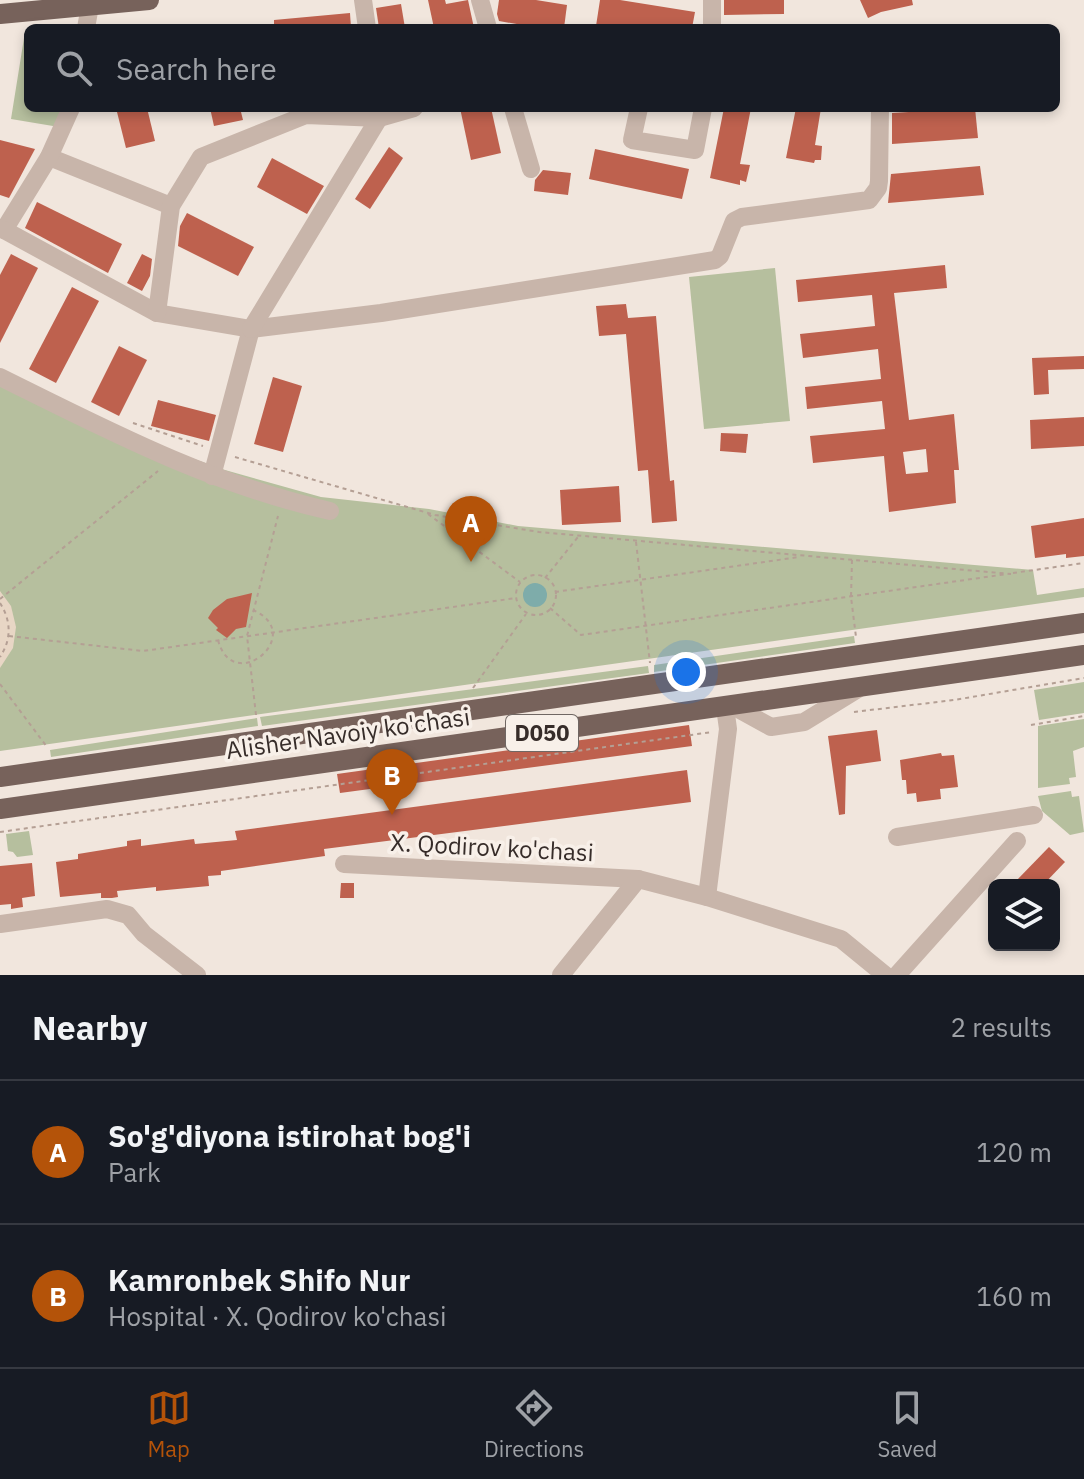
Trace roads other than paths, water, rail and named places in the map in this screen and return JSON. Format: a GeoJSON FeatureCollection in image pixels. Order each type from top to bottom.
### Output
{"type":"FeatureCollection","features":[{"type":"Feature","properties":{"kind":"main road"},"geometry":{"type":"LineString","coordinates":[[0,14],[149,0]]}},
{"type":"Feature","properties":{"kind":"main road","name":"Alisher Navoiy ko'chasi"},"geometry":{"type":"LineString","coordinates":[[0,777],[1084,623]]}},
{"type":"Feature","properties":{"kind":"main road","name":"Alisher Navoiy ko'chasi"},"geometry":{"type":"LineString","coordinates":[[0,809],[1084,655]]}},
{"type":"Feature","properties":{"kind":"street"},"geometry":{"type":"LineString","coordinates":[[363,0],[366,24]]}},
{"type":"Feature","properties":{"kind":"street"},"geometry":{"type":"LineString","coordinates":[[480,0],[487,24]]}},
{"type":"Feature","properties":{"kind":"street"},"geometry":{"type":"LineString","coordinates":[[712,0],[712,24]]}},
{"type":"Feature","properties":{"kind":"street"},"geometry":{"type":"LineString","coordinates":[[87,24],[90,6]]}},
{"type":"Feature","properties":{"kind":"street"},"geometry":{"type":"LineString","coordinates":[[69,112],[49,157],[2,229],[157,313],[251,329],[381,313],[715,260],[720,256],[734,221],[742,217],[869,200],[879,181],[880,112]]}},
{"type":"Feature","properties":{"kind":"street"},"geometry":{"type":"LineString","coordinates":[[514,112],[531,169]]}},
{"type":"Feature","properties":{"kind":"street"},"geometry":{"type":"LineString","coordinates":[[638,112],[632,140],[695,150],[702,112]]}},
{"type":"Feature","properties":{"kind":"street"},"geometry":{"type":"LineString","coordinates":[[157,313],[171,206],[201,157],[306,115],[378,113]]}},
{"type":"Feature","properties":{"kind":"street"},"geometry":{"type":"LineString","coordinates":[[212,476],[251,329],[378,113]]}},
{"type":"Feature","properties":{"kind":"street"},"geometry":{"type":"LineString","coordinates":[[49,157],[171,206]]}},
{"type":"Feature","properties":{"kind":"street"},"geometry":{"type":"LineString","coordinates":[[0,377],[171,461],[283,501],[330,511]]}},
{"type":"Feature","properties":{"kind":"street"},"geometry":{"type":"LineString","coordinates":[[707,897],[729,706]]}},
{"type":"Feature","properties":{"kind":"street"},"geometry":{"type":"LineString","coordinates":[[897,837],[1034,815]]}},
{"type":"Feature","properties":{"kind":"street"},"geometry":{"type":"LineString","coordinates":[[897,975],[1017,841]]}},
{"type":"Feature","properties":{"kind":"street","name":"X. Qodirov ko'chasi"},"geometry":{"type":"LineString","coordinates":[[344,864],[638,879],[841,939],[885,975]]}},
{"type":"Feature","properties":{"kind":"street"},"geometry":{"type":"LineString","coordinates":[[561,975],[638,879]]}},
{"type":"Feature","properties":{"kind":"street"},"geometry":{"type":"LineString","coordinates":[[0,924],[107,909],[128,915],[144,934],[197,975]]}},
{"type":"Feature","properties":{"kind":"water"},"geometry":{"type":"Polygon","coordinates":[[[535,583],[544,586],[547,595],[544,604],[535,607],[526,604],[523,595],[526,586],[535,583]]]}},
{"type":"Feature","properties":{"kind":"place","name":"So'g'diyona istirohat bog'i"},"geometry":{"type":"Point","coordinates":[471,562]}},
{"type":"Feature","properties":{"kind":"place","name":"Kamronbek Shifo Nur"},"geometry":{"type":"Point","coordinates":[392,815]}}]}
